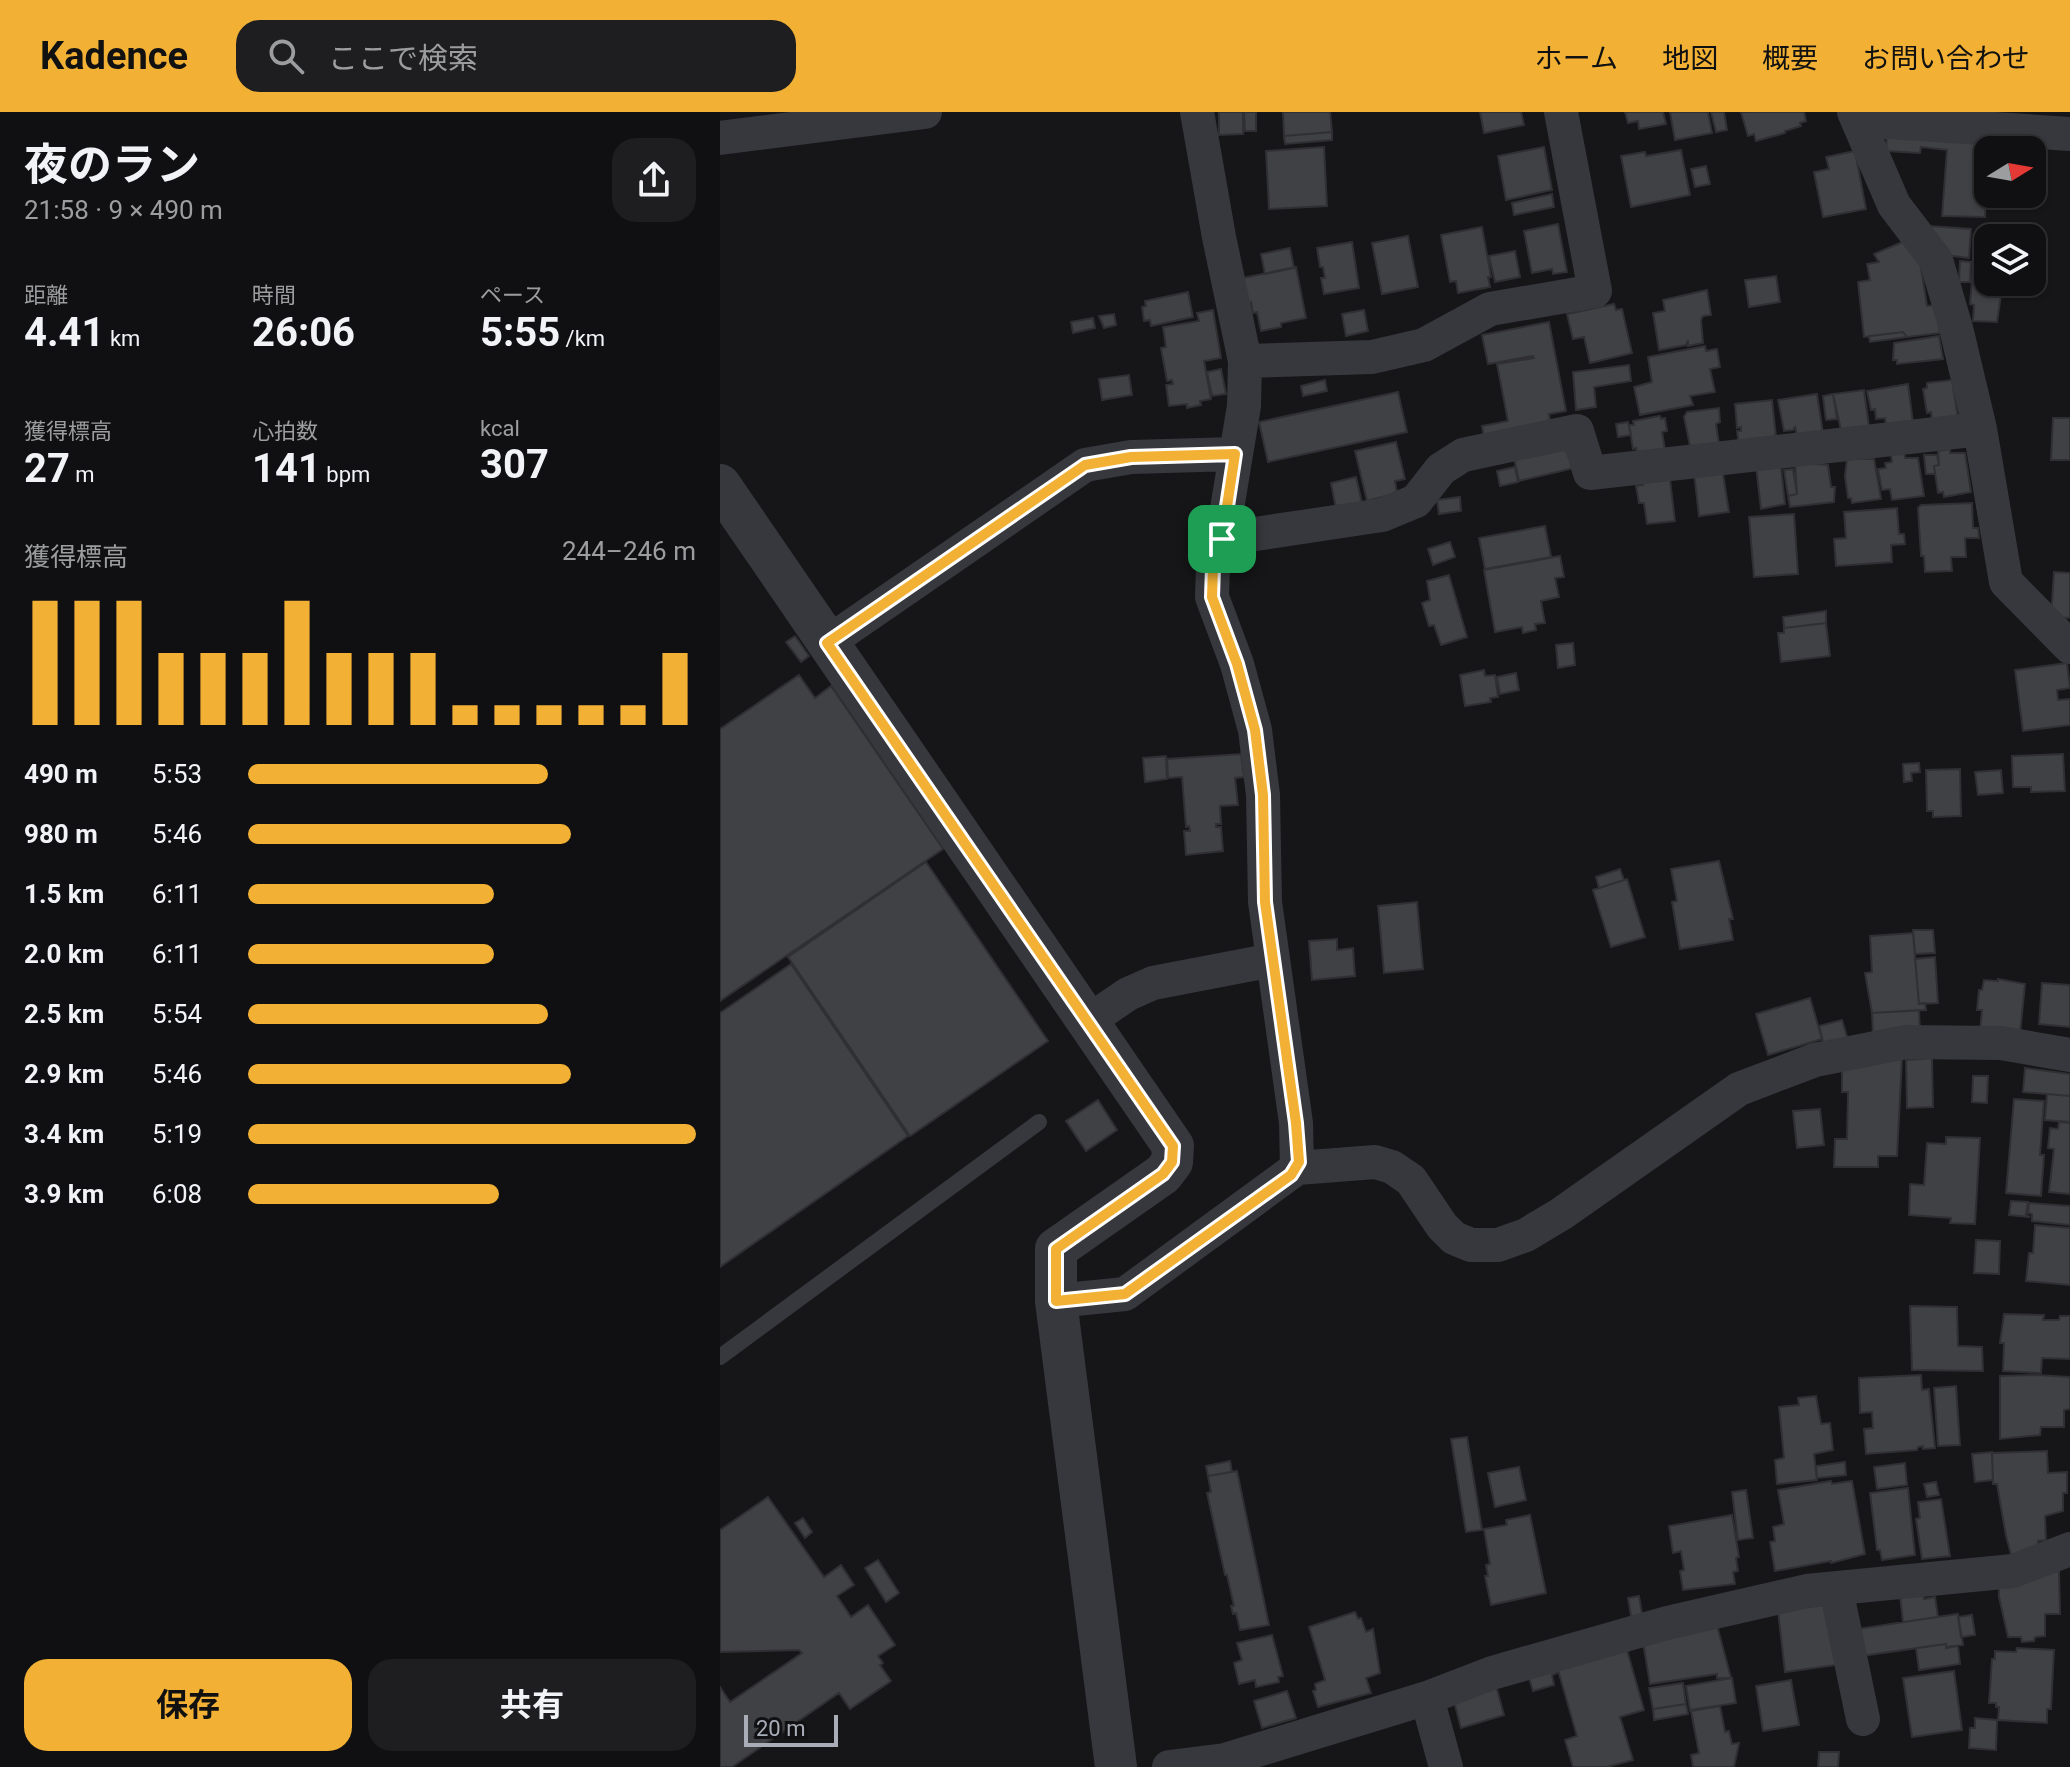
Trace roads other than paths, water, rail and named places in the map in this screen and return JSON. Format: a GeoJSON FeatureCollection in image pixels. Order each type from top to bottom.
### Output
{"type":"FeatureCollection","features":[{"type":"Feature","properties":{"kind":"street"},"geometry":{"type":"LineString","coordinates":[[720,138],[925,112]]}},
{"type":"Feature","properties":{"kind":"street"},"geometry":{"type":"LineString","coordinates":[[1197,112],[1245,361],[1244,406],[1222,539],[1213,567],[1212,597],[1237,664],[1255,730],[1263,795],[1265,902],[1296,1123],[1297,1168]]}},
{"type":"Feature","properties":{"kind":"street"},"geometry":{"type":"LineString","coordinates":[[1245,361],[1372,357],[1424,345],[1490,309],[1595,291],[1561,112]]}},
{"type":"Feature","properties":{"kind":"street"},"geometry":{"type":"LineString","coordinates":[[2070,134],[2009,120],[1856,116],[1894,205],[1936,260],[1980,429],[2006,582],[2070,647]]}},
{"type":"Feature","properties":{"kind":"street"},"geometry":{"type":"LineString","coordinates":[[1222,539],[1382,515],[1416,501],[1441,469],[1463,455],[1577,431],[1590,473],[1980,429]]}},
{"type":"Feature","properties":{"kind":"street"},"geometry":{"type":"LineString","coordinates":[[827,643],[1085,465],[1131,457],[1235,454]]}},
{"type":"Feature","properties":{"kind":"street"},"geometry":{"type":"LineString","coordinates":[[723,497],[1170,1139],[1174,1154],[1163,1174],[1056,1249],[1056,1301],[1116,1767]]}},
{"type":"Feature","properties":{"kind":"street"},"geometry":{"type":"LineString","coordinates":[[1087,1022],[1128,994],[1153,983],[1273,960]]}},
{"type":"Feature","properties":{"kind":"street"},"geometry":{"type":"LineString","coordinates":[[1056,1301],[1125,1294],[1297,1168],[1375,1162],[1392,1167],[1411,1180],[1442,1226],[1454,1238],[1471,1245],[1498,1245],[1526,1235],[1561,1214],[1739,1089],[1815,1060],[1906,1042],[2001,1043],[2070,1055]]}},
{"type":"Feature","properties":{"kind":"street"},"geometry":{"type":"LineString","coordinates":[[1169,1767],[1225,1760],[1427,1698],[1492,1673],[1653,1627],[1807,1591],[2013,1571],[2070,1549]]}},
{"type":"Feature","properties":{"kind":"street"},"geometry":{"type":"LineString","coordinates":[[1836,1589],[1863,1719]]}},
{"type":"Feature","properties":{"kind":"street"},"geometry":{"type":"LineString","coordinates":[[1427,1698],[1446,1767]]}},
{"type":"Feature","properties":{"kind":"lane"},"geometry":{"type":"LineString","coordinates":[[720,1357],[1039,1122]]}}]}
